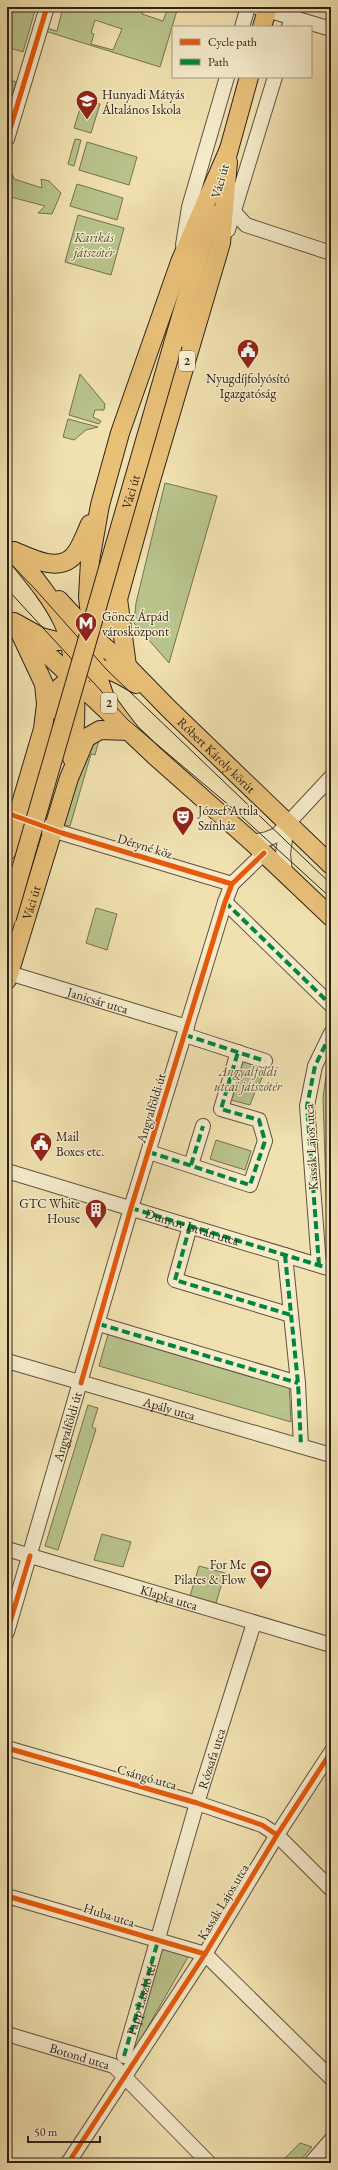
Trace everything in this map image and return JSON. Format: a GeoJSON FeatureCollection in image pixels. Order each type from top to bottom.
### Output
{"type":"FeatureCollection","features":[{"type":"Feature","properties":{"kind":"main road"},"geometry":{"type":"LineString","coordinates":[[262,26],[264,8]]}},
{"type":"Feature","properties":{"kind":"main road","name":"Váci út"},"geometry":{"type":"LineString","coordinates":[[7,918],[229,149],[248,78]]}},
{"type":"Feature","properties":{"kind":"main road","name":"Váci út"},"geometry":{"type":"LineString","coordinates":[[100,505],[120,433],[180,262],[229,149]]}},
{"type":"Feature","properties":{"kind":"main road","name":"Váci út"},"geometry":{"type":"LineString","coordinates":[[92,636],[108,623],[118,599],[225,236],[229,149]]}},
{"type":"Feature","properties":{"kind":"main road"},"geometry":{"type":"LineString","coordinates":[[100,505],[99,557],[107,565],[118,566],[122,565],[131,551]]}},
{"type":"Feature","properties":{"kind":"main road"},"geometry":{"type":"LineString","coordinates":[[10,548],[40,561],[52,564],[70,559],[77,550],[100,505]]}},
{"type":"Feature","properties":{"kind":"main road","name":"2"},"geometry":{"type":"LineString","coordinates":[[100,505],[90,561],[88,598],[96,670],[107,701],[129,731]]}},
{"type":"Feature","properties":{"kind":"main road"},"geometry":{"type":"LineString","coordinates":[[10,548],[54,605],[63,621],[70,642],[74,679],[74,746],[69,778]]}},
{"type":"Feature","properties":{"kind":"main road","name":"Róbert Károly körút"},"geometry":{"type":"LineString","coordinates":[[10,548],[92,636],[128,666],[154,695],[331,865]]}},
{"type":"Feature","properties":{"kind":"main road"},"geometry":{"type":"LineString","coordinates":[[118,599],[128,666]]}},
{"type":"Feature","properties":{"kind":"main road"},"geometry":{"type":"LineString","coordinates":[[11,618],[41,637],[56,641],[70,642],[92,636]]}},
{"type":"Feature","properties":{"kind":"main road"},"geometry":{"type":"LineString","coordinates":[[11,618],[129,731],[258,847],[331,917]]}},
{"type":"Feature","properties":{"kind":"main road"},"geometry":{"type":"LineString","coordinates":[[11,618],[44,684],[46,704],[43,729]]}},
{"type":"Feature","properties":{"kind":"main road"},"geometry":{"type":"LineString","coordinates":[[9,844],[12,814],[25,790],[55,694],[61,686],[96,670],[107,670],[122,675],[154,695]]}},
{"type":"Feature","properties":{"kind":"main road"},"geometry":{"type":"LineString","coordinates":[[69,778],[86,738],[92,733],[107,729],[129,731]]}},
{"type":"Feature","properties":{"kind":"main road","name":"Váci út"},"geometry":{"type":"LineString","coordinates":[[8,976],[52,829],[69,778]]}},
{"type":"Feature","properties":{"kind":"main road"},"geometry":{"type":"LineString","coordinates":[[7,800],[25,790]]}},
{"type":"Feature","properties":{"kind":"street"},"geometry":{"type":"LineString","coordinates":[[7,139],[47,7]]}},
{"type":"Feature","properties":{"kind":"street"},"geometry":{"type":"LineString","coordinates":[[242,26],[248,7]]}},
{"type":"Feature","properties":{"kind":"street"},"geometry":{"type":"LineString","coordinates":[[264,8],[331,29]]}},
{"type":"Feature","properties":{"kind":"street","name":"Váci út"},"geometry":{"type":"LineString","coordinates":[[180,262],[189,207],[227,78]]}},
{"type":"Feature","properties":{"kind":"street","name":"Váci út"},"geometry":{"type":"LineString","coordinates":[[225,236],[234,212],[275,78]]}},
{"type":"Feature","properties":{"kind":"street"},"geometry":{"type":"LineString","coordinates":[[234,212],[246,225],[331,253]]}},
{"type":"Feature","properties":{"kind":"street"},"geometry":{"type":"LineString","coordinates":[[225,236],[246,225]]}},
{"type":"Feature","properties":{"kind":"street"},"geometry":{"type":"LineString","coordinates":[[258,847],[267,839],[277,835],[331,776]]}},
{"type":"Feature","properties":{"kind":"street","name":"Déryné köz"},"geometry":{"type":"LineString","coordinates":[[12,814],[52,829],[232,884]]}},
{"type":"Feature","properties":{"kind":"street"},"geometry":{"type":"LineString","coordinates":[[285,874],[283,854],[287,824]]}},
{"type":"Feature","properties":{"kind":"street"},"geometry":{"type":"LineString","coordinates":[[9,844],[20,834],[31,834],[40,839],[47,848]]}},
{"type":"Feature","properties":{"kind":"street","name":"Angyalföldi út"},"geometry":{"type":"LineString","coordinates":[[7,1632],[99,1324],[131,1208],[224,902],[232,884],[258,847]]}},
{"type":"Feature","properties":{"kind":"street"},"geometry":{"type":"LineString","coordinates":[[224,902],[331,1005]]}},
{"type":"Feature","properties":{"kind":"street","name":"Janicsár utca"},"geometry":{"type":"LineString","coordinates":[[8,976],[186,1031],[265,1061]]}},
{"type":"Feature","properties":{"kind":"street","name":"Kassák Lajos utca"},"geometry":{"type":"LineString","coordinates":[[325,1267],[307,1106],[315,1066],[331,1033]]}},
{"type":"Feature","properties":{"kind":"street","name":"Angyalföldi út"},"geometry":{"type":"LineString","coordinates":[[148,1152],[250,1185],[265,1141],[259,1120],[221,1109],[238,1052]]}},
{"type":"Feature","properties":{"kind":"street"},"geometry":{"type":"LineString","coordinates":[[191,1165],[203,1126]]}},
{"type":"Feature","properties":{"kind":"street","name":"Dunyov István utca"},"geometry":{"type":"LineString","coordinates":[[7,1172],[325,1267]]}},
{"type":"Feature","properties":{"kind":"street"},"geometry":{"type":"LineString","coordinates":[[190,1226],[175,1280],[291,1316]]}},
{"type":"Feature","properties":{"kind":"street"},"geometry":{"type":"LineString","coordinates":[[285,1255],[298,1383],[300,1446]]}},
{"type":"Feature","properties":{"kind":"street"},"geometry":{"type":"LineString","coordinates":[[99,1324],[298,1383]]}},
{"type":"Feature","properties":{"kind":"street","name":"Apály utca"},"geometry":{"type":"LineString","coordinates":[[7,1362],[331,1455]]}},
{"type":"Feature","properties":{"kind":"street","name":"Klapka utca"},"geometry":{"type":"LineString","coordinates":[[7,1549],[331,1645]]}},
{"type":"Feature","properties":{"kind":"street","name":"Rózsafa utca"},"geometry":{"type":"LineString","coordinates":[[158,1941],[197,1803],[254,1623]]}},
{"type":"Feature","properties":{"kind":"street","name":"Csángó utca"},"geometry":{"type":"LineString","coordinates":[[7,1748],[197,1803],[262,1825],[277,1835],[331,1889]]}},
{"type":"Feature","properties":{"kind":"street","name":"Kassák Lajos utca"},"geometry":{"type":"LineString","coordinates":[[68,2163],[205,1954],[277,1835],[331,1752]]}},
{"type":"Feature","properties":{"kind":"street","name":"Huba utca"},"geometry":{"type":"LineString","coordinates":[[7,1896],[205,1954],[331,2078]]}},
{"type":"Feature","properties":{"kind":"street","name":"Papp László tér"},"geometry":{"type":"LineString","coordinates":[[124,2056],[158,1941]]}},
{"type":"Feature","properties":{"kind":"street","name":"Botond utca"},"geometry":{"type":"LineString","coordinates":[[7,2034],[114,2066],[126,2076],[209,2163]]}},
{"type":"Feature","properties":{"kind":"street"},"geometry":{"type":"LineString","coordinates":[[311,2163],[331,2140]]}},
{"type":"Feature","properties":{"kind":"green space"},"geometry":{"type":"Polygon","coordinates":[[[7,7],[36,7],[23,52],[7,47],[7,7]]]}},
{"type":"Feature","properties":{"kind":"green space"},"geometry":{"type":"Polygon","coordinates":[[[63,7],[144,7],[142,14],[163,21],[167,10],[170,11],[171,7],[178,7],[160,67],[45,31],[46,28],[57,31],[63,7]],[[95,20],[91,33],[94,34],[91,44],[113,50],[122,29],[95,20]]]}},
{"type":"Feature","properties":{"kind":"green space"},"geometry":{"type":"Polygon","coordinates":[[[7,79],[16,82],[7,113],[7,79]]]}},
{"type":"Feature","properties":{"kind":"green space"},"geometry":{"type":"Polygon","coordinates":[[[83,99],[100,104],[91,133],[74,128],[83,99]]]}},
{"type":"Feature","properties":{"kind":"green space"},"geometry":{"type":"Polygon","coordinates":[[[75,139],[81,140],[74,166],[68,164],[75,139]]]}},
{"type":"Feature","properties":{"kind":"green space"},"geometry":{"type":"Polygon","coordinates":[[[87,142],[137,157],[129,185],[79,170],[87,142]]]}},
{"type":"Feature","properties":{"kind":"green space"},"geometry":{"type":"Polygon","coordinates":[[[7,171],[11,171],[14,179],[42,188],[41,179],[49,181],[61,193],[52,214],[38,213],[45,206],[7,196],[7,171]]]}},
{"type":"Feature","properties":{"kind":"green space"},"geometry":{"type":"Polygon","coordinates":[[[77,184],[123,198],[117,220],[70,206],[77,184]]]}},
{"type":"Feature","properties":{"kind":"green space","name":"Karikás játszótér"},"geometry":{"type":"Polygon","coordinates":[[[78,215],[124,228],[111,275],[65,262],[78,215]]]}},
{"type":"Feature","properties":{"kind":"green space"},"geometry":{"type":"Polygon","coordinates":[[[80,374],[105,404],[104,410],[95,410],[93,417],[101,421],[99,424],[69,415],[80,374]]]}},
{"type":"Feature","properties":{"kind":"green space"},"geometry":{"type":"Polygon","coordinates":[[[68,419],[98,427],[86,430],[74,440],[63,437],[68,419]]]}},
{"type":"Feature","properties":{"kind":"green space"},"geometry":{"type":"Polygon","coordinates":[[[165,483],[217,496],[169,663],[134,623],[136,603],[165,483]]]}},
{"type":"Feature","properties":{"kind":"green space"},"geometry":{"type":"Polygon","coordinates":[[[90,737],[99,740],[95,755],[91,754],[70,826],[63,825],[90,737]]]}},
{"type":"Feature","properties":{"kind":"green space"},"geometry":{"type":"Polygon","coordinates":[[[96,908],[117,914],[107,950],[86,943],[96,908]]]}},
{"type":"Feature","properties":{"kind":"green space"},"geometry":{"type":"Polygon","coordinates":[[[331,1058],[331,1261],[328,1257],[323,1097],[326,1076],[331,1058]]]}},
{"type":"Feature","properties":{"kind":"green space","name":"Angyalföldi utcai játszótér"},"geometry":{"type":"Polygon","coordinates":[[[239,1060],[263,1068],[265,1071],[250,1105],[227,1099],[239,1060]]]}},
{"type":"Feature","properties":{"kind":"green space"},"geometry":{"type":"Polygon","coordinates":[[[216,1140],[251,1151],[245,1170],[210,1159],[216,1140]]]}},
{"type":"Feature","properties":{"kind":"green space"},"geometry":{"type":"Polygon","coordinates":[[[109,1331],[289,1383],[291,1422],[99,1366],[109,1331]]]}},
{"type":"Feature","properties":{"kind":"green space"},"geometry":{"type":"Polygon","coordinates":[[[88,1405],[98,1408],[92,1427],[96,1429],[58,1550],[45,1546],[88,1405]]]}},
{"type":"Feature","properties":{"kind":"green space"},"geometry":{"type":"Polygon","coordinates":[[[102,1534],[131,1542],[123,1567],[94,1560],[102,1534]]]}},
{"type":"Feature","properties":{"kind":"green space"},"geometry":{"type":"Polygon","coordinates":[[[199,1566],[225,1573],[216,1603],[190,1596],[199,1566]]]}},
{"type":"Feature","properties":{"kind":"green space"},"geometry":{"type":"Polygon","coordinates":[[[158,1941],[192,1950],[130,2058],[158,1941]]]}},
{"type":"Feature","properties":{"kind":"green space"},"geometry":{"type":"Polygon","coordinates":[[[300,2143],[312,2147],[298,2163],[280,2163],[300,2143]]]}},
{"type":"Feature","properties":{"kind":"tram line"},"geometry":{"type":"LineString","coordinates":[[7,560],[35,589],[107,670],[331,884]]}},
{"type":"Feature","properties":{"kind":"tram line"},"geometry":{"type":"LineString","coordinates":[[7,589],[128,720],[231,807],[331,898]]}},
{"type":"Feature","properties":{"kind":"marked path"},"geometry":{"type":"LineString","coordinates":[[225,902],[331,1005]]}},
{"type":"Feature","properties":{"kind":"marked path"},"geometry":{"type":"LineString","coordinates":[[319,1265],[307,1106],[315,1066],[331,1033]]}},
{"type":"Feature","properties":{"kind":"marked path"},"geometry":{"type":"LineString","coordinates":[[185,1035],[265,1061]]}},
{"type":"Feature","properties":{"kind":"marked path"},"geometry":{"type":"LineString","coordinates":[[149,1152],[250,1185],[265,1141],[259,1120],[221,1109],[238,1052]]}},
{"type":"Feature","properties":{"kind":"marked path"},"geometry":{"type":"LineString","coordinates":[[191,1165],[203,1126]]}},
{"type":"Feature","properties":{"kind":"marked path"},"geometry":{"type":"LineString","coordinates":[[131,1208],[331,1269]]}},
{"type":"Feature","properties":{"kind":"marked path"},"geometry":{"type":"LineString","coordinates":[[190,1226],[175,1280],[291,1315]]}},
{"type":"Feature","properties":{"kind":"marked path"},"geometry":{"type":"LineString","coordinates":[[285,1255],[298,1383],[301,1446]]}},
{"type":"Feature","properties":{"kind":"marked path"},"geometry":{"type":"LineString","coordinates":[[99,1324],[298,1383]]}},
{"type":"Feature","properties":{"kind":"marked path"},"geometry":{"type":"LineString","coordinates":[[124,2056],[158,1941]]}},
{"type":"Feature","properties":{"kind":"cycle path"},"geometry":{"type":"LineString","coordinates":[[7,139],[47,7]]}},
{"type":"Feature","properties":{"kind":"cycle path"},"geometry":{"type":"LineString","coordinates":[[7,813],[62,833],[232,884]]}},
{"type":"Feature","properties":{"kind":"cycle path"},"geometry":{"type":"LineString","coordinates":[[81,1383],[131,1208],[225,902],[232,884],[264,853]]}},
{"type":"Feature","properties":{"kind":"cycle path"},"geometry":{"type":"LineString","coordinates":[[7,1632],[30,1556]]}},
{"type":"Feature","properties":{"kind":"cycle path"},"geometry":{"type":"LineString","coordinates":[[7,1748],[197,1803],[262,1825],[277,1835]]}},
{"type":"Feature","properties":{"kind":"cycle path"},"geometry":{"type":"LineString","coordinates":[[68,2163],[205,1954],[277,1835],[331,1752]]}},
{"type":"Feature","properties":{"kind":"cycle path"},"geometry":{"type":"LineString","coordinates":[[7,1896],[205,1954]]}},
{"type":"Feature","properties":{"kind":"place","name":"Hunyadi Mátyás Általános Iskola"},"geometry":{"type":"Point","coordinates":[87,120]}},
{"type":"Feature","properties":{"kind":"place","name":"Nyugdíjfolyósító Igazgatóság"},"geometry":{"type":"Point","coordinates":[248,370]}},
{"type":"Feature","properties":{"kind":"place","name":"Göncz Árpád városközpont"},"geometry":{"type":"Point","coordinates":[86,642]}},
{"type":"Feature","properties":{"kind":"place","name":"József Attila Színház"},"geometry":{"type":"Point","coordinates":[183,836]}},
{"type":"Feature","properties":{"kind":"place","name":"Mail Boxes etc."},"geometry":{"type":"Point","coordinates":[41,1162]}},
{"type":"Feature","properties":{"kind":"place","name":"GTC White House"},"geometry":{"type":"Point","coordinates":[96,1230]}},
{"type":"Feature","properties":{"kind":"place","name":"For Me Pilates & Flow"},"geometry":{"type":"Point","coordinates":[261,1590]}}]}
